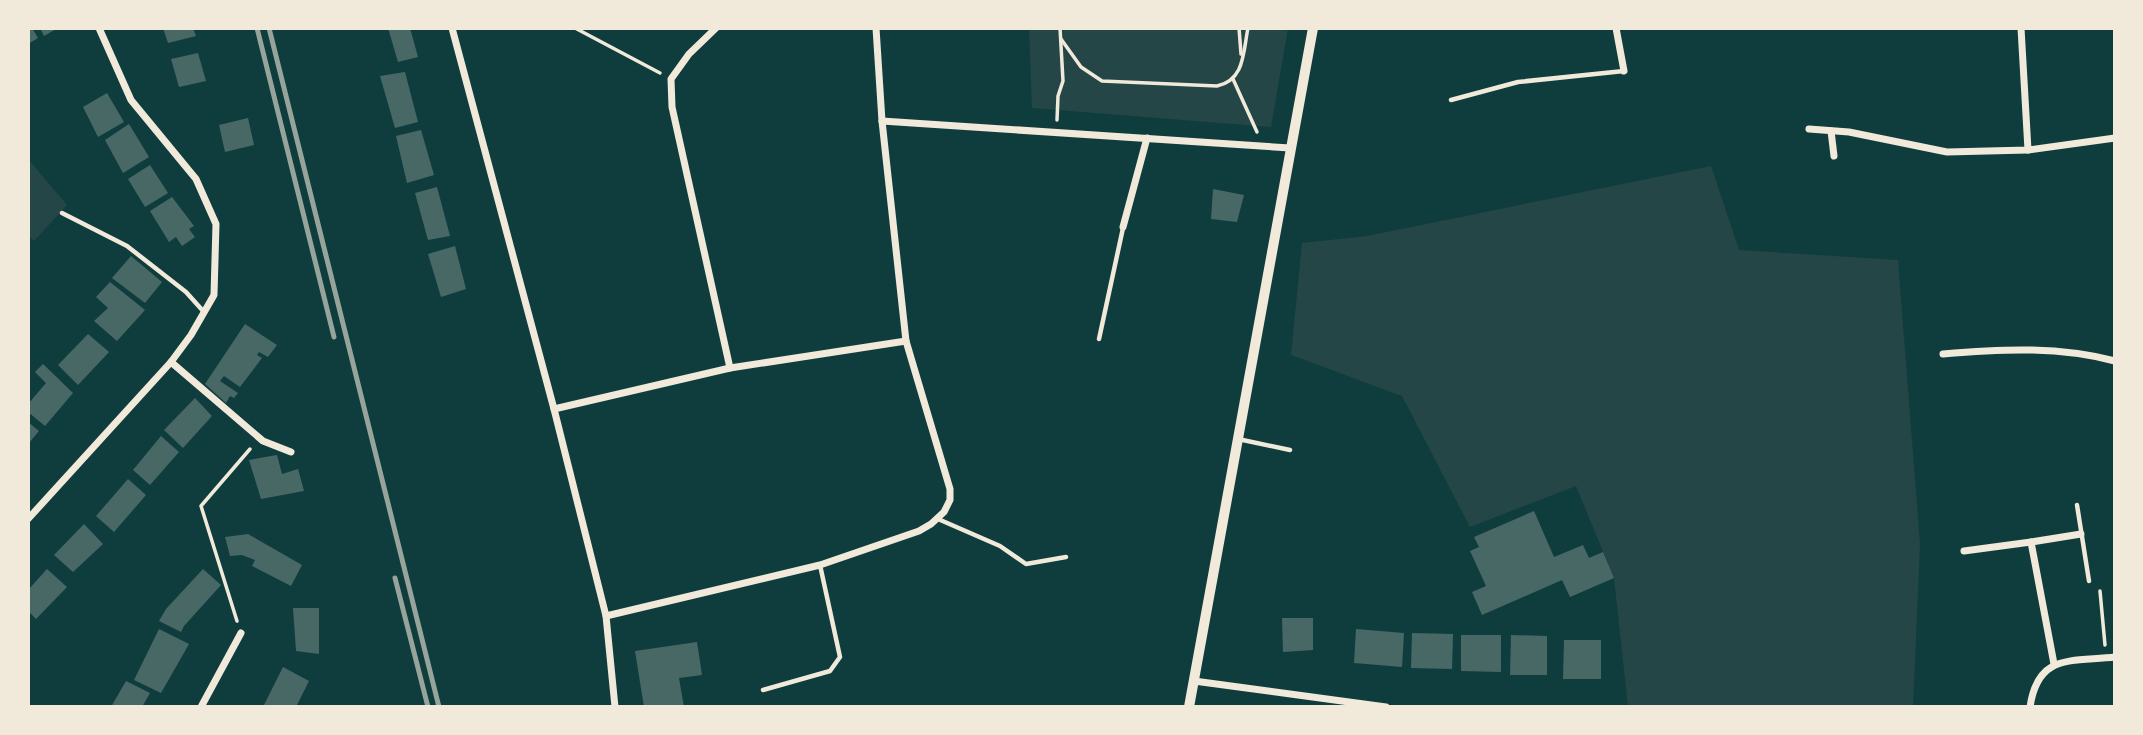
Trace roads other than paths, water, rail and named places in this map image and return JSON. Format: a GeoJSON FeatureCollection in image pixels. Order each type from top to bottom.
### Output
{"type":"FeatureCollection","features":[{"type":"Feature","properties":{"kind":"street"},"geometry":{"type":"LineString","coordinates":[[28,519],[171,362],[191,335],[214,295],[216,224],[197,180],[131,100],[99,28]]}},
{"type":"Feature","properties":{"kind":"street"},"geometry":{"type":"LineString","coordinates":[[452,28],[554,409],[606,616],[615,707]]}},
{"type":"Feature","properties":{"kind":"street"},"geometry":{"type":"LineString","coordinates":[[716,28],[688,54],[671,79],[672,107],[730,368]]}},
{"type":"Feature","properties":{"kind":"street"},"geometry":{"type":"LineString","coordinates":[[606,616],[820,565],[919,531],[938,519],[950,500],[950,489],[906,341],[882,121],[876,28]]}},
{"type":"Feature","properties":{"kind":"street"},"geometry":{"type":"LineString","coordinates":[[1189,707],[1313,28]]}},
{"type":"Feature","properties":{"kind":"street"},"geometry":{"type":"LineString","coordinates":[[1616,28],[1624,71]]}},
{"type":"Feature","properties":{"kind":"street"},"geometry":{"type":"LineString","coordinates":[[2021,28],[2028,150]]}},
{"type":"Feature","properties":{"kind":"street"},"geometry":{"type":"LineString","coordinates":[[882,121],[1290,148]]}},
{"type":"Feature","properties":{"kind":"street"},"geometry":{"type":"LineString","coordinates":[[1809,129],[1878,138],[1947,152],[2028,150],[2115,138]]}},
{"type":"Feature","properties":{"kind":"street"},"geometry":{"type":"LineString","coordinates":[[1831,131],[1834,156]]}},
{"type":"Feature","properties":{"kind":"street"},"geometry":{"type":"LineString","coordinates":[[1123,227],[1147,138]]}},
{"type":"Feature","properties":{"kind":"street"},"geometry":{"type":"LineString","coordinates":[[554,409],[730,368],[906,341]]}},
{"type":"Feature","properties":{"kind":"street"},"geometry":{"type":"LineString","coordinates":[[1943,354],[2004,349],[2055,350],[2094,355],[2115,361]]}},
{"type":"Feature","properties":{"kind":"street"},"geometry":{"type":"LineString","coordinates":[[171,362],[262,441],[290,452]]}},
{"type":"Feature","properties":{"kind":"street"},"geometry":{"type":"LineString","coordinates":[[1964,551],[2081,534]]}},
{"type":"Feature","properties":{"kind":"street"},"geometry":{"type":"LineString","coordinates":[[2031,542],[2054,664]]}},
{"type":"Feature","properties":{"kind":"street"},"geometry":{"type":"LineString","coordinates":[[201,707],[241,633]]}},
{"type":"Feature","properties":{"kind":"street"},"geometry":{"type":"LineString","coordinates":[[2030,707],[2033,689],[2043,673],[2054,664],[2115,657]]}},
{"type":"Feature","properties":{"kind":"street"},"geometry":{"type":"LineString","coordinates":[[1194,681],[1386,707]]}},
{"type":"Feature","properties":{"kind":"lane"},"geometry":{"type":"LineString","coordinates":[[1451,100],[1518,82],[1624,71]]}},
{"type":"Feature","properties":{"kind":"lane"},"geometry":{"type":"LineString","coordinates":[[62,213],[127,246],[186,292],[204,312]]}},
{"type":"Feature","properties":{"kind":"lane"},"geometry":{"type":"LineString","coordinates":[[1099,340],[1123,227]]}},
{"type":"Feature","properties":{"kind":"lane"},"geometry":{"type":"LineString","coordinates":[[1237,439],[1290,450]]}},
{"type":"Feature","properties":{"kind":"lane"},"geometry":{"type":"LineString","coordinates":[[2077,505],[2089,581]]}},
{"type":"Feature","properties":{"kind":"lane"},"geometry":{"type":"LineString","coordinates":[[938,519],[1000,547],[1026,564],[1066,557]]}},
{"type":"Feature","properties":{"kind":"lane"},"geometry":{"type":"LineString","coordinates":[[764,690],[830,671],[840,657],[820,565]]}},
{"type":"Feature","properties":{"kind":"railway"},"geometry":{"type":"LineString","coordinates":[[257,28],[334,337]]}},
{"type":"Feature","properties":{"kind":"railway"},"geometry":{"type":"LineString","coordinates":[[269,28],[439,707]]}},
{"type":"Feature","properties":{"kind":"railway"},"geometry":{"type":"LineString","coordinates":[[395,578],[428,707]]}}]}
